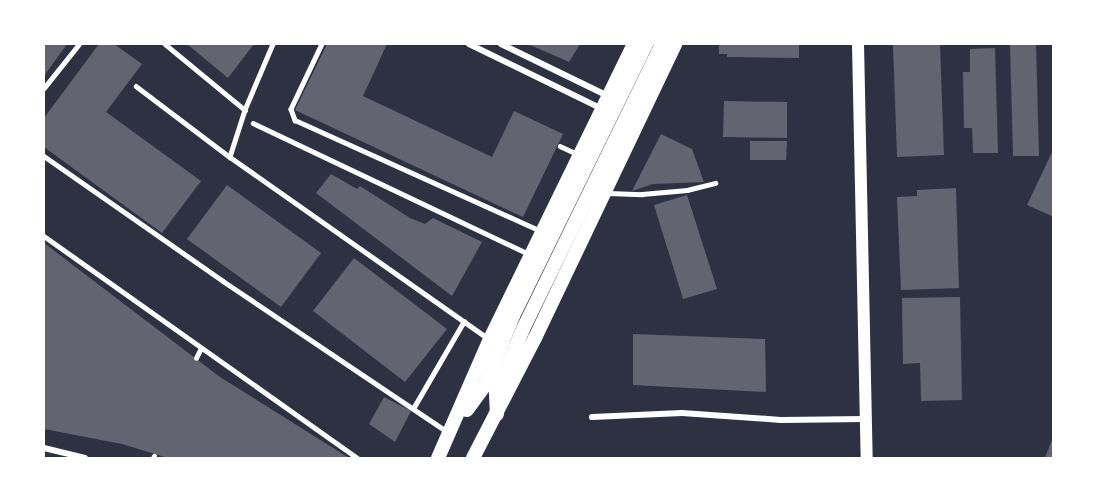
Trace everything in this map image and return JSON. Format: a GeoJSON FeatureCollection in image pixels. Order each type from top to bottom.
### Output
{"type":"FeatureCollection","features":[{"type":"Feature","properties":{"kind":"main road"},"geometry":{"type":"LineString","coordinates":[[438,459],[490,339],[634,44]]}},
{"type":"Feature","properties":{"kind":"main road"},"geometry":{"type":"LineString","coordinates":[[497,414],[490,389],[513,316],[646,44]]}},
{"type":"Feature","properties":{"kind":"main road"},"geometry":{"type":"LineString","coordinates":[[450,433],[490,389],[523,329],[662,44]]}},
{"type":"Feature","properties":{"kind":"main road"},"geometry":{"type":"LineString","coordinates":[[473,459],[497,414],[675,44]]}},
{"type":"Feature","properties":{"kind":"main road"},"geometry":{"type":"LineString","coordinates":[[858,44],[867,459]]}},
{"type":"Feature","properties":{"kind":"street"},"geometry":{"type":"LineString","coordinates":[[469,44],[602,109]]}},
{"type":"Feature","properties":{"kind":"street"},"geometry":{"type":"LineString","coordinates":[[501,44],[609,96]]}},
{"type":"Feature","properties":{"kind":"street"},"geometry":{"type":"LineString","coordinates":[[592,417],[682,413],[781,420],[867,419]]}},
{"type":"Feature","properties":{"kind":"street"},"geometry":{"type":"LineString","coordinates":[[44,448],[85,459]]}},
{"type":"Feature","properties":{"kind":"lane"},"geometry":{"type":"LineString","coordinates":[[44,88],[79,44]]}},
{"type":"Feature","properties":{"kind":"lane"},"geometry":{"type":"LineString","coordinates":[[165,44],[245,110]]}},
{"type":"Feature","properties":{"kind":"lane"},"geometry":{"type":"LineString","coordinates":[[230,157],[245,110],[273,44]]}},
{"type":"Feature","properties":{"kind":"lane"},"geometry":{"type":"LineString","coordinates":[[322,44],[291,109],[295,120],[543,231]]}},
{"type":"Feature","properties":{"kind":"lane"},"geometry":{"type":"LineString","coordinates":[[136,86],[230,157],[490,339]]}},
{"type":"Feature","properties":{"kind":"lane"},"geometry":{"type":"LineString","coordinates":[[253,123],[531,255]]}},
{"type":"Feature","properties":{"kind":"lane"},"geometry":{"type":"LineString","coordinates":[[560,146],[580,155]]}},
{"type":"Feature","properties":{"kind":"lane"},"geometry":{"type":"LineString","coordinates":[[44,156],[223,281],[450,433]]}},
{"type":"Feature","properties":{"kind":"lane"},"geometry":{"type":"LineString","coordinates":[[605,192],[653,193],[687,190],[715,183]]}},
{"type":"Feature","properties":{"kind":"lane"},"geometry":{"type":"LineString","coordinates":[[44,236],[358,459]]}},
{"type":"Feature","properties":{"kind":"lane"},"geometry":{"type":"LineString","coordinates":[[414,408],[464,321]]}},
{"type":"Feature","properties":{"kind":"lane"},"geometry":{"type":"LineString","coordinates":[[196,358],[201,348]]}},
{"type":"Feature","properties":{"kind":"building"},"geometry":{"type":"Polygon","coordinates":[[[44,44],[67,44],[44,76],[44,44]]]}},
{"type":"Feature","properties":{"kind":"building"},"geometry":{"type":"Polygon","coordinates":[[[99,44],[114,44],[142,64],[106,112],[201,181],[162,233],[44,147],[44,118],[99,44]]]}},
{"type":"Feature","properties":{"kind":"building"},"geometry":{"type":"Polygon","coordinates":[[[187,44],[254,44],[228,78],[187,44]]]}},
{"type":"Feature","properties":{"kind":"building"},"geometry":{"type":"Polygon","coordinates":[[[327,44],[387,44],[363,96],[492,157],[514,111],[563,134],[523,217],[295,110],[327,44]]]}},
{"type":"Feature","properties":{"kind":"building"},"geometry":{"type":"Polygon","coordinates":[[[528,44],[580,44],[569,62],[528,44]]]}},
{"type":"Feature","properties":{"kind":"building"},"geometry":{"type":"Polygon","coordinates":[[[719,44],[799,44],[799,58],[727,57],[727,54],[719,54],[719,44]]]}},
{"type":"Feature","properties":{"kind":"building"},"geometry":{"type":"Polygon","coordinates":[[[893,44],[940,44],[944,155],[897,157],[893,44]]]}},
{"type":"Feature","properties":{"kind":"building"},"geometry":{"type":"Polygon","coordinates":[[[1010,44],[1036,44],[1039,156],[1013,156],[1010,44]]]}},
{"type":"Feature","properties":{"kind":"building"},"geometry":{"type":"Polygon","coordinates":[[[995,48],[998,153],[973,153],[972,128],[964,128],[963,72],[970,72],[970,49],[995,48]]]}},
{"type":"Feature","properties":{"kind":"building"},"geometry":{"type":"Polygon","coordinates":[[[724,101],[787,102],[787,138],[723,137],[724,101]]]}},
{"type":"Feature","properties":{"kind":"building"},"geometry":{"type":"Polygon","coordinates":[[[661,134],[692,149],[704,182],[653,184],[632,191],[661,134]]]}},
{"type":"Feature","properties":{"kind":"building"},"geometry":{"type":"Polygon","coordinates":[[[750,141],[787,141],[786,160],[750,160],[750,141]]]}},
{"type":"Feature","properties":{"kind":"building"},"geometry":{"type":"Polygon","coordinates":[[[1054,148],[1054,217],[1027,205],[1054,148]]]}},
{"type":"Feature","properties":{"kind":"building"},"geometry":{"type":"Polygon","coordinates":[[[331,174],[357,189],[360,186],[410,218],[425,224],[433,218],[482,242],[452,296],[316,193],[331,174]]]}},
{"type":"Feature","properties":{"kind":"building"},"geometry":{"type":"Polygon","coordinates":[[[227,185],[321,253],[281,307],[187,239],[227,185]]]}},
{"type":"Feature","properties":{"kind":"building"},"geometry":{"type":"Polygon","coordinates":[[[956,188],[959,288],[901,290],[897,197],[917,196],[917,190],[956,188]]]}},
{"type":"Feature","properties":{"kind":"building"},"geometry":{"type":"Polygon","coordinates":[[[687,195],[717,289],[683,299],[654,205],[687,195]]]}},
{"type":"Feature","properties":{"kind":"building"},"geometry":{"type":"Polygon","coordinates":[[[44,243],[220,377],[349,458],[168,458],[122,444],[44,429],[44,243]]]}},
{"type":"Feature","properties":{"kind":"building"},"geometry":{"type":"Polygon","coordinates":[[[354,258],[447,329],[405,382],[313,311],[354,258]]]}},
{"type":"Feature","properties":{"kind":"building"},"geometry":{"type":"Polygon","coordinates":[[[960,297],[962,400],[921,401],[920,363],[903,364],[902,298],[960,297]]]}},
{"type":"Feature","properties":{"kind":"building"},"geometry":{"type":"Polygon","coordinates":[[[633,334],[765,339],[766,392],[633,385],[633,334]]]}},
{"type":"Feature","properties":{"kind":"building"},"geometry":{"type":"Polygon","coordinates":[[[384,397],[411,411],[395,442],[369,424],[384,397]]]}},
{"type":"Feature","properties":{"kind":"building"},"geometry":{"type":"Polygon","coordinates":[[[1053,437],[1054,458],[1045,458],[1053,437]]]}}]}
